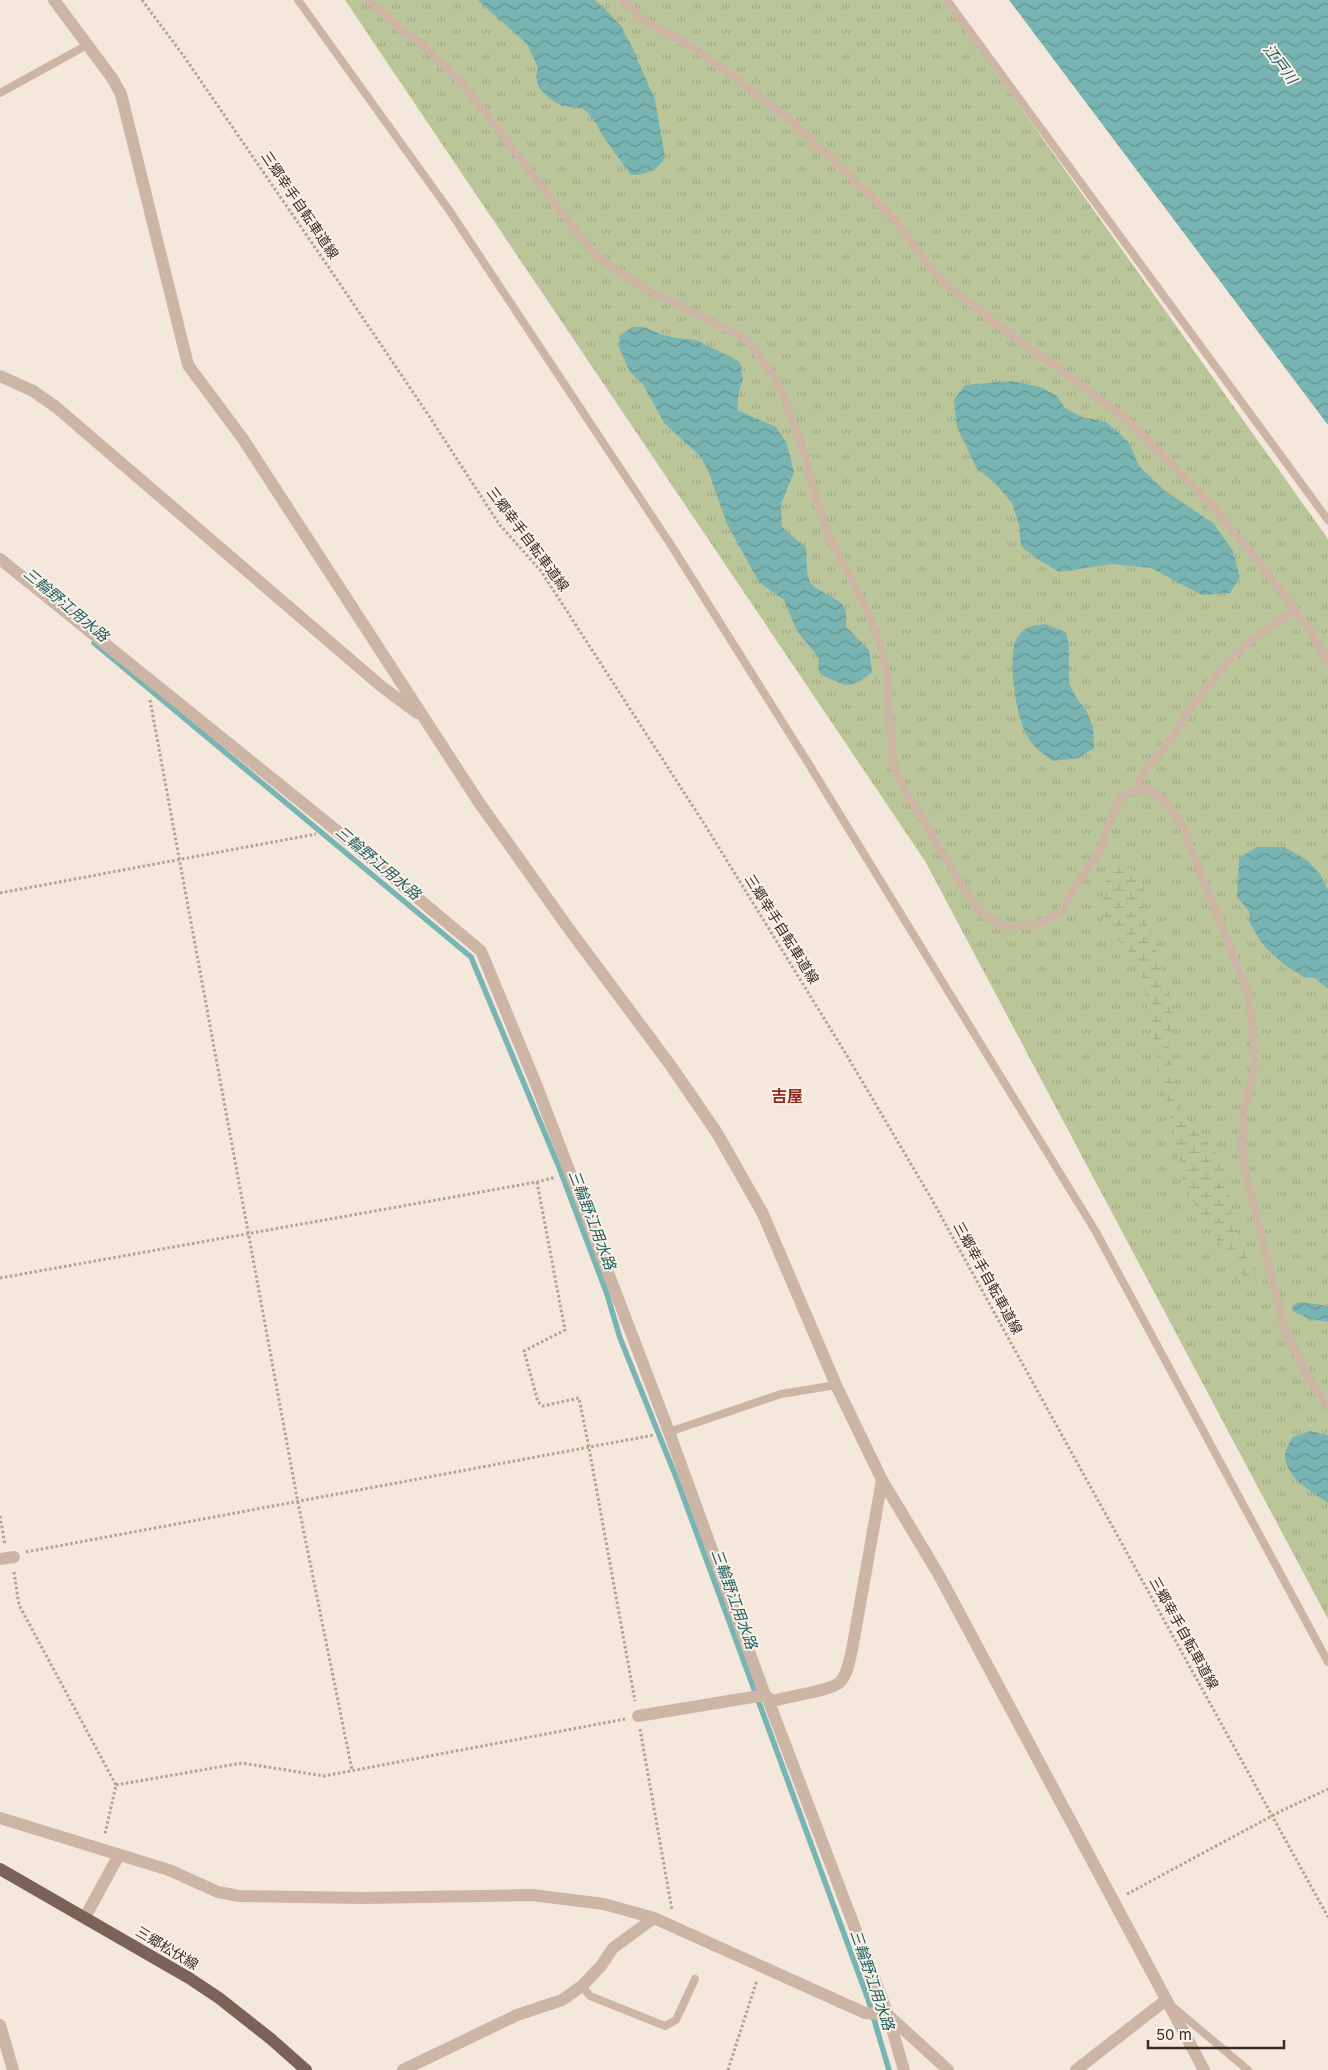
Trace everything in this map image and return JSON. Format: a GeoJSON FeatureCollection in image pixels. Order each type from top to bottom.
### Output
{"type":"FeatureCollection","features":[{"type":"Feature","properties":{"kind":"main road","name":"三郷松伏線"},"geometry":{"type":"LineString","coordinates":[[0,1869],[189,1978],[219,1998],[271,2039],[306,2070]]}},
{"type":"Feature","properties":{"kind":"street"},"geometry":{"type":"LineString","coordinates":[[54,0],[121,94],[188,365],[243,439],[494,824],[670,1066],[716,1133],[763,1214],[836,1385],[882,1480],[939,1575],[1204,2070]]}},
{"type":"Feature","properties":{"kind":"street"},"geometry":{"type":"LineString","coordinates":[[0,376],[32,391],[56,407],[381,686],[424,717]]}},
{"type":"Feature","properties":{"kind":"street"},"geometry":{"type":"LineString","coordinates":[[3,564],[336,830],[481,951],[536,1084],[669,1432],[888,2015],[904,2070]]}},
{"type":"Feature","properties":{"kind":"street"},"geometry":{"type":"LineString","coordinates":[[638,1716],[826,1689],[839,1684],[846,1674],[854,1640],[882,1480]]}},
{"type":"Feature","properties":{"kind":"street"},"geometry":{"type":"LineString","coordinates":[[0,1818],[169,1870],[218,1892],[239,1896],[364,1898],[532,1895],[604,1904],[654,1918],[761,1968],[865,2013],[888,2015],[948,2070]]}},
{"type":"Feature","properties":{"kind":"street"},"geometry":{"type":"LineString","coordinates":[[85,1917],[119,1855]]}},
{"type":"Feature","properties":{"kind":"street"},"geometry":{"type":"LineString","coordinates":[[402,2070],[517,2015],[562,2000],[582,1986],[601,1966],[613,1948],[654,1918]]}},
{"type":"Feature","properties":{"kind":"street"},"geometry":{"type":"LineString","coordinates":[[1076,2070],[1166,2000]]}},
{"type":"Feature","properties":{"kind":"street"},"geometry":{"type":"LineString","coordinates":[[0,2025],[13,2070]]}},
{"type":"Feature","properties":{"kind":"lane"},"geometry":{"type":"LineString","coordinates":[[298,0],[449,210],[671,545],[810,766],[1096,1232],[1328,1662]]}},
{"type":"Feature","properties":{"kind":"lane"},"geometry":{"type":"LineString","coordinates":[[369,0],[402,31],[420,43],[462,83],[578,234],[605,262],[638,285],[746,339],[765,364],[780,387],[805,456],[810,479],[830,538],[867,610],[881,646],[886,668],[893,763],[900,781],[956,876],[980,912],[1002,925],[1024,926],[1040,923],[1061,912],[1097,856],[1104,842],[1108,823],[1120,798],[1131,790],[1151,789],[1165,801],[1183,828],[1189,847],[1243,976],[1249,1001],[1254,1059],[1253,1074],[1243,1114],[1242,1153],[1246,1174],[1284,1330],[1308,1377],[1328,1407]]}},
{"type":"Feature","properties":{"kind":"lane"},"geometry":{"type":"LineString","coordinates":[[622,0],[645,21],[696,49],[788,118],[885,210],[908,236],[918,252],[943,282],[1019,341],[1127,420],[1212,506],[1254,556],[1309,628],[1328,663]]}},
{"type":"Feature","properties":{"kind":"lane"},"geometry":{"type":"LineString","coordinates":[[947,0],[1328,520]]}},
{"type":"Feature","properties":{"kind":"lane"},"geometry":{"type":"LineString","coordinates":[[0,93],[87,45]]}},
{"type":"Feature","properties":{"kind":"lane"},"geometry":{"type":"LineString","coordinates":[[1140,790],[1139,779],[1176,732],[1189,710],[1228,661],[1254,638],[1295,610]]}},
{"type":"Feature","properties":{"kind":"lane"},"geometry":{"type":"LineString","coordinates":[[669,1432],[781,1394],[836,1385]]}},
{"type":"Feature","properties":{"kind":"lane"},"geometry":{"type":"LineString","coordinates":[[582,1986],[590,1996],[665,2026],[676,2020],[695,1979]]}},
{"type":"Feature","properties":{"kind":"lane"},"geometry":{"type":"LineString","coordinates":[[1166,2000],[1248,2070]]}},
{"type":"Feature","properties":{"kind":"path","name":"三郷幸手自転車道線"},"geometry":{"type":"LineString","coordinates":[[142,0],[183,55],[328,266],[499,524],[541,571],[704,825],[846,1054],[930,1198],[1328,1917]]}},
{"type":"Feature","properties":{"kind":"path"},"geometry":{"type":"LineString","coordinates":[[145,676],[298,1502],[352,1770]]}},
{"type":"Feature","properties":{"kind":"path"},"geometry":{"type":"LineString","coordinates":[[0,893],[336,830]]}},
{"type":"Feature","properties":{"kind":"path"},"geometry":{"type":"LineString","coordinates":[[0,1278],[537,1182],[569,1173]]}},
{"type":"Feature","properties":{"kind":"path"},"geometry":{"type":"LineString","coordinates":[[537,1182],[565,1330],[524,1351],[538,1402],[543,1406],[579,1398],[590,1448],[671,1897],[674,1927]]}},
{"type":"Feature","properties":{"kind":"path"},"geometry":{"type":"LineString","coordinates":[[8,1558],[14,1554],[669,1432]]}},
{"type":"Feature","properties":{"kind":"path"},"geometry":{"type":"LineString","coordinates":[[0,1516],[19,1605],[116,1785],[102,1850]]}},
{"type":"Feature","properties":{"kind":"path"},"geometry":{"type":"LineString","coordinates":[[116,1785],[242,1763],[324,1776],[638,1716]]}},
{"type":"Feature","properties":{"kind":"path"},"geometry":{"type":"LineString","coordinates":[[1113,1901],[1272,1816],[1328,1789]]}},
{"type":"Feature","properties":{"kind":"path"},"geometry":{"type":"LineString","coordinates":[[728,2070],[761,1968]]}},
{"type":"Feature","properties":{"kind":"green space"},"geometry":{"type":"Polygon","coordinates":[[[345,0],[944,0],[1328,539],[1328,1619],[925,861],[345,0]]]}},
{"type":"Feature","properties":{"kind":"green space"},"geometry":{"type":"Polygon","coordinates":[[[1114,867],[1133,869],[1144,887],[1144,915],[1170,995],[1174,1019],[1168,1045],[1180,1111],[1226,1167],[1232,1219],[1242,1248],[1258,1280],[1250,1283],[1198,1211],[1184,1184],[1138,962],[1102,922],[1103,887],[1114,867]]]}},
{"type":"Feature","properties":{"kind":"water"},"geometry":{"type":"Polygon","coordinates":[[[478,0],[594,0],[604,8],[621,26],[655,100],[665,157],[662,162],[646,173],[631,175],[585,110],[562,106],[549,98],[539,88],[536,77],[538,68],[527,44],[478,0]]]}},
{"type":"Feature","properties":{"kind":"water","name":"江戸川"},"geometry":{"type":"Polygon","coordinates":[[[1009,0],[1328,0],[1328,425],[1009,0]]]}},
{"type":"Feature","properties":{"kind":"water"},"geometry":{"type":"Polygon","coordinates":[[[632,327],[644,327],[676,338],[696,340],[740,362],[743,380],[739,391],[737,410],[776,427],[787,444],[794,472],[781,504],[782,527],[806,548],[807,572],[810,582],[845,608],[846,627],[869,650],[872,672],[864,678],[846,685],[820,674],[818,667],[819,658],[797,631],[784,600],[759,582],[727,524],[708,470],[699,455],[664,423],[643,384],[630,372],[620,350],[619,336],[632,327]]]}},
{"type":"Feature","properties":{"kind":"water"},"geometry":{"type":"Polygon","coordinates":[[[1012,381],[1040,387],[1057,396],[1065,408],[1082,417],[1106,422],[1129,443],[1139,466],[1165,491],[1213,523],[1233,551],[1240,577],[1230,593],[1202,595],[1151,568],[1112,564],[1059,572],[1034,557],[1021,546],[1019,525],[1012,503],[994,482],[977,469],[957,427],[954,400],[965,385],[1012,381]]]}},
{"type":"Feature","properties":{"kind":"water"},"geometry":{"type":"Polygon","coordinates":[[[1045,624],[1066,632],[1069,647],[1069,683],[1077,699],[1086,710],[1093,727],[1094,748],[1078,758],[1053,761],[1045,756],[1028,738],[1019,713],[1014,685],[1014,644],[1023,630],[1045,624]]]}},
{"type":"Feature","properties":{"kind":"water"},"geometry":{"type":"Polygon","coordinates":[[[1257,847],[1284,847],[1308,861],[1320,874],[1328,890],[1328,989],[1315,978],[1304,977],[1285,965],[1271,953],[1261,942],[1250,923],[1249,911],[1237,897],[1239,858],[1257,847]]]}},
{"type":"Feature","properties":{"kind":"water"},"geometry":{"type":"Polygon","coordinates":[[[1301,1302],[1328,1306],[1328,1322],[1310,1319],[1292,1311],[1295,1304],[1301,1302]]]}},
{"type":"Feature","properties":{"kind":"water"},"geometry":{"type":"Polygon","coordinates":[[[1310,1431],[1328,1435],[1328,1503],[1300,1483],[1289,1470],[1286,1463],[1286,1450],[1293,1437],[1310,1431]]]}},
{"type":"Feature","properties":{"kind":"waterway","name":"三輪野江用水路"},"geometry":{"type":"LineString","coordinates":[[94,643],[471,957],[559,1167],[607,1294],[620,1338],[676,1477],[868,1999],[889,2070]]}},
{"type":"Feature","properties":{"kind":"district","name":"吉屋"},"geometry":{"type":"Point","coordinates":[787,1096]}}]}
